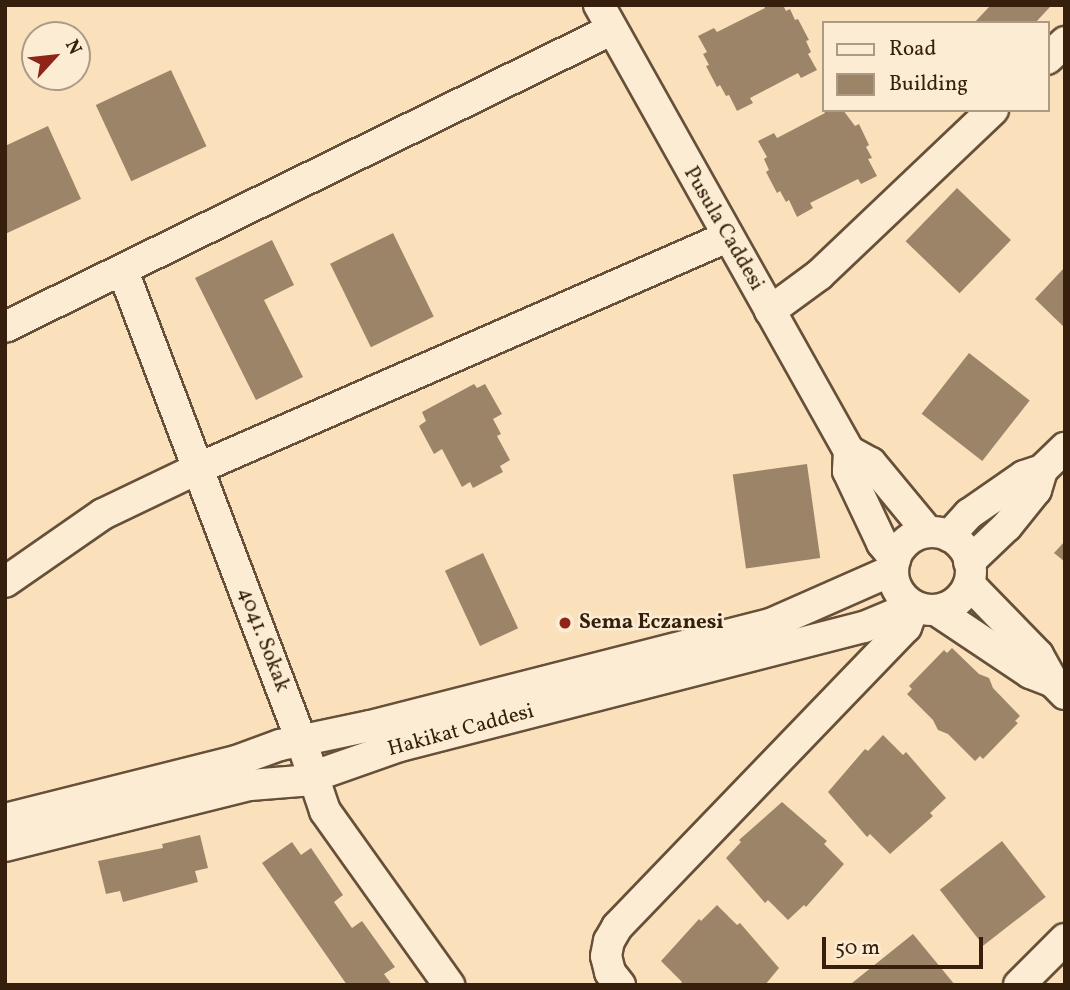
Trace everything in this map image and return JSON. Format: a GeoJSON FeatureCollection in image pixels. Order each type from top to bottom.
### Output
{"type":"FeatureCollection","features":[{"type":"Feature","properties":{"kind":"street","name":"Pusula Caddesi"},"geometry":{"type":"LineString","coordinates":[[605,18],[849,452],[848,471],[894,564]]}},
{"type":"Feature","properties":{"kind":"street"},"geometry":{"type":"LineString","coordinates":[[5,327],[122,271],[605,18]]}},
{"type":"Feature","properties":{"kind":"street"},"geometry":{"type":"LineString","coordinates":[[1049,57],[1065,42]]}},
{"type":"Feature","properties":{"kind":"street"},"geometry":{"type":"LineString","coordinates":[[770,311],[819,275],[991,112]]}},
{"type":"Feature","properties":{"kind":"street"},"geometry":{"type":"LineString","coordinates":[[5,582],[103,514],[199,468],[727,237]]}},
{"type":"Feature","properties":{"kind":"street","name":"4041. Sokak"},"geometry":{"type":"LineString","coordinates":[[122,271],[199,468],[325,811],[449,985]]}},
{"type":"Feature","properties":{"kind":"street"},"geometry":{"type":"LineString","coordinates":[[1059,688],[1030,673],[898,591],[894,564],[907,541],[939,534],[1024,476],[1042,470],[1065,448]]}},
{"type":"Feature","properties":{"kind":"street","name":"Pusula Caddesi"},"geometry":{"type":"LineString","coordinates":[[849,452],[871,463],[939,534]]}},
{"type":"Feature","properties":{"kind":"street"},"geometry":{"type":"LineString","coordinates":[[620,985],[610,972],[606,956],[612,933],[925,608],[956,602],[969,573],[1036,490],[1042,470]]}},
{"type":"Feature","properties":{"kind":"street"},"geometry":{"type":"LineString","coordinates":[[939,534],[965,551],[969,573],[1038,655],[1059,688]]}},
{"type":"Feature","properties":{"kind":"street","name":"Hakikat Caddesi"},"geometry":{"type":"LineString","coordinates":[[5,819],[236,761],[301,740],[370,726],[773,624],[894,564]]}},
{"type":"Feature","properties":{"kind":"street","name":"Hakikat Caddesi"},"geometry":{"type":"LineString","coordinates":[[5,845],[250,785],[286,783],[313,777],[400,746],[871,625],[925,608]]}},
{"type":"Feature","properties":{"kind":"street"},"geometry":{"type":"LineString","coordinates":[[1019,985],[1065,939]]}},
{"type":"Feature","properties":{"kind":"building"},"geometry":{"type":"Polygon","coordinates":[[[763,5],[783,5],[786,11],[790,9],[809,40],[806,41],[811,52],[808,54],[817,70],[801,78],[798,73],[750,98],[753,103],[737,111],[729,95],[726,96],[720,85],[717,87],[706,66],[709,65],[703,54],[707,52],[698,36],[714,28],[717,32],[765,8],[763,5]]]}},
{"type":"Feature","properties":{"kind":"building"},"geometry":{"type":"Polygon","coordinates":[[[988,5],[1050,7],[1037,21],[976,21],[988,5]]]}},
{"type":"Feature","properties":{"kind":"building"},"geometry":{"type":"Polygon","coordinates":[[[171,70],[206,146],[131,181],[96,105],[171,70]]]}},
{"type":"Feature","properties":{"kind":"building"},"geometry":{"type":"Polygon","coordinates":[[[844,112],[855,126],[859,124],[869,145],[866,147],[872,158],[868,159],[877,176],[861,184],[858,179],[810,203],[813,208],[797,217],[789,200],[786,202],[780,191],[777,193],[766,172],[769,170],[764,159],[767,157],[758,141],[774,133],[777,138],[825,113],[844,112]]]}},
{"type":"Feature","properties":{"kind":"building"},"geometry":{"type":"Polygon","coordinates":[[[48,126],[81,199],[5,234],[5,146],[48,126]]]}},
{"type":"Feature","properties":{"kind":"building"},"geometry":{"type":"Polygon","coordinates":[[[957,188],[1011,240],[960,293],[906,241],[957,188]]]}},
{"type":"Feature","properties":{"kind":"building"},"geometry":{"type":"Polygon","coordinates":[[[393,233],[434,317],[371,347],[330,264],[393,233]]]}},
{"type":"Feature","properties":{"kind":"building"},"geometry":{"type":"Polygon","coordinates":[[[272,240],[294,285],[264,300],[303,377],[256,400],[195,278],[272,240]]]}},
{"type":"Feature","properties":{"kind":"building"},"geometry":{"type":"Polygon","coordinates":[[[1065,267],[1065,328],[1035,299],[1065,267]]]}},
{"type":"Feature","properties":{"kind":"building"},"geometry":{"type":"Polygon","coordinates":[[[969,353],[1030,400],[982,461],[922,414],[969,353]]]}},
{"type":"Feature","properties":{"kind":"building"},"geometry":{"type":"Polygon","coordinates":[[[474,384],[477,388],[485,384],[502,414],[493,419],[501,434],[497,436],[510,460],[500,466],[503,472],[473,488],[470,482],[462,487],[442,449],[434,454],[419,426],[426,421],[422,412],[474,384]]]}},
{"type":"Feature","properties":{"kind":"building"},"geometry":{"type":"Polygon","coordinates":[[[807,464],[820,558],[746,569],[733,474],[807,464]]]}},
{"type":"Feature","properties":{"kind":"building"},"geometry":{"type":"Polygon","coordinates":[[[1065,541],[1065,562],[1054,553],[1065,541]]]}},
{"type":"Feature","properties":{"kind":"building"},"geometry":{"type":"Polygon","coordinates":[[[483,553],[518,628],[480,646],[445,571],[483,553]]]}},
{"type":"Feature","properties":{"kind":"building"},"geometry":{"type":"Polygon","coordinates":[[[952,648],[979,674],[989,678],[993,688],[1020,716],[1015,721],[1018,723],[983,759],[980,756],[975,761],[948,734],[938,730],[933,720],[907,694],[912,689],[909,686],[944,650],[947,653],[952,648]]]}},
{"type":"Feature","properties":{"kind":"building"},"geometry":{"type":"Polygon","coordinates":[[[883,735],[903,755],[906,752],[946,798],[930,813],[933,816],[890,854],[870,834],[867,837],[828,792],[865,749],[868,751],[883,735]]]}},
{"type":"Feature","properties":{"kind":"building"},"geometry":{"type":"Polygon","coordinates":[[[782,802],[827,841],[824,844],[844,864],[806,907],[804,905],[788,920],[768,900],[765,903],[726,858],[741,842],[739,840],[782,802]]]}},
{"type":"Feature","properties":{"kind":"building"},"geometry":{"type":"Polygon","coordinates":[[[200,835],[208,868],[195,871],[198,882],[123,902],[120,891],[106,894],[98,861],[163,848],[162,844],[200,835]]]}},
{"type":"Feature","properties":{"kind":"building"},"geometry":{"type":"Polygon","coordinates":[[[1002,841],[1046,897],[983,946],[940,890],[1002,841]]]}},
{"type":"Feature","properties":{"kind":"building"},"geometry":{"type":"Polygon","coordinates":[[[292,842],[301,855],[311,848],[343,895],[334,902],[352,928],[362,921],[395,967],[384,974],[392,985],[347,985],[262,863],[292,842]]]}},
{"type":"Feature","properties":{"kind":"building"},"geometry":{"type":"Polygon","coordinates":[[[717,905],[737,925],[740,923],[779,968],[765,985],[679,985],[682,982],[661,961],[699,919],[701,921],[717,905]]]}},
{"type":"Feature","properties":{"kind":"building"},"geometry":{"type":"Polygon","coordinates":[[[913,934],[955,985],[852,983],[913,934]]]}},
{"type":"Feature","properties":{"kind":"place","name":"Sema Eczanesi"},"geometry":{"type":"Point","coordinates":[565,623]}}]}
